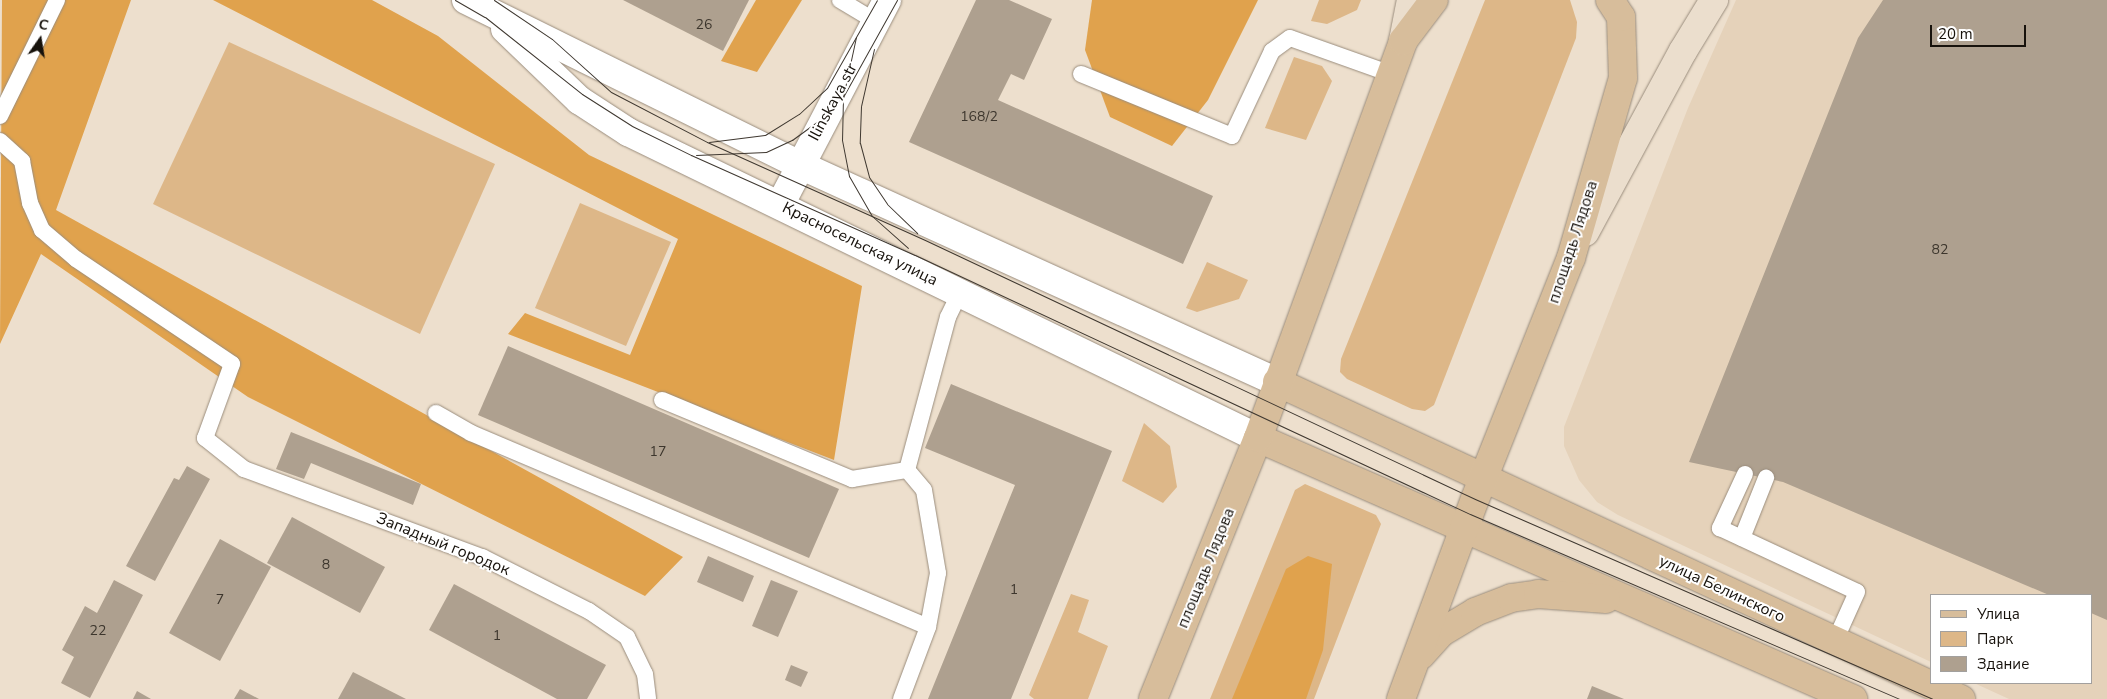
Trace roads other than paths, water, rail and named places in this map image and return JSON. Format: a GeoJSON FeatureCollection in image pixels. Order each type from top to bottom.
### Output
{"type":"FeatureCollection","features":[{"type":"Feature","properties":{"kind":"main road"},"geometry":{"type":"LineString","coordinates":[[1403,41],[1412,0]]}},
{"type":"Feature","properties":{"kind":"main road","name":"площадь Лядова"},"geometry":{"type":"LineString","coordinates":[[1153,699],[1258,438],[1403,41],[1434,0]]}},
{"type":"Feature","properties":{"kind":"main road","name":"площадь Лядова"},"geometry":{"type":"LineString","coordinates":[[1401,699],[1464,529],[1571,258],[1623,78],[1621,17],[1610,0]]}},
{"type":"Feature","properties":{"kind":"main road"},"geometry":{"type":"LineString","coordinates":[[1571,258],[1682,51],[1714,0]]}},
{"type":"Feature","properties":{"kind":"main road"},"geometry":{"type":"LineString","coordinates":[[1277,382],[1484,478]]}},
{"type":"Feature","properties":{"kind":"main road"},"geometry":{"type":"LineString","coordinates":[[1258,438],[1853,699]]}},
{"type":"Feature","properties":{"kind":"main road","name":"улица Белинского"},"geometry":{"type":"LineString","coordinates":[[1484,478],[1961,699]]}},
{"type":"Feature","properties":{"kind":"main road"},"geometry":{"type":"LineString","coordinates":[[1415,661],[1442,632],[1475,612],[1511,598],[1570,595],[1633,602]]}},
{"type":"Feature","properties":{"kind":"street","name":"Красносельская улица"},"geometry":{"type":"LineString","coordinates":[[477,6],[800,165],[1277,382]]}},
{"type":"Feature","properties":{"kind":"street","name":"Красносельская улица"},"geometry":{"type":"LineString","coordinates":[[477,6],[579,100],[628,132],[1258,438]]}},
{"type":"Feature","properties":{"kind":"street","name":"Ilinskaya str"},"geometry":{"type":"LineString","coordinates":[[780,205],[881,10]]}},
{"type":"Feature","properties":{"kind":"lane"},"geometry":{"type":"LineString","coordinates":[[0,116],[57,0]]}},
{"type":"Feature","properties":{"kind":"lane"},"geometry":{"type":"LineString","coordinates":[[840,0],[881,10]]}},
{"type":"Feature","properties":{"kind":"lane"},"geometry":{"type":"LineString","coordinates":[[1081,74],[1232,136],[1272,51],[1290,38],[1390,74]]}},
{"type":"Feature","properties":{"kind":"lane","name":"Западный городок"},"geometry":{"type":"LineString","coordinates":[[0,141],[22,160],[30,203],[42,230],[76,259],[232,364],[205,438],[244,470],[482,557],[589,611],[627,637],[644,674],[648,699]]}},
{"type":"Feature","properties":{"kind":"lane"},"geometry":{"type":"LineString","coordinates":[[907,470],[948,318],[960,292]]}},
{"type":"Feature","properties":{"kind":"lane"},"geometry":{"type":"LineString","coordinates":[[662,400],[852,479],[907,470]]}},
{"type":"Feature","properties":{"kind":"lane"},"geometry":{"type":"LineString","coordinates":[[436,413],[481,436],[928,627]]}},
{"type":"Feature","properties":{"kind":"lane"},"geometry":{"type":"LineString","coordinates":[[902,699],[928,627],[938,573],[924,490],[907,470]]}},
{"type":"Feature","properties":{"kind":"lane"},"geometry":{"type":"LineString","coordinates":[[1745,474],[1720,528],[1857,592],[1835,641]]}},
{"type":"Feature","properties":{"kind":"lane"},"geometry":{"type":"LineString","coordinates":[[1742,538],[1766,478]]}},
{"type":"Feature","properties":{"kind":"tram line"},"geometry":{"type":"LineString","coordinates":[[455,0],[485,17],[582,94],[632,126],[691,155],[915,255],[1470,514],[1900,699]]}},
{"type":"Feature","properties":{"kind":"tram line"},"geometry":{"type":"LineString","coordinates":[[494,0],[552,39],[611,92],[707,142],[925,240],[1475,499],[1932,699]]}},
{"type":"Feature","properties":{"kind":"tram line"},"geometry":{"type":"LineString","coordinates":[[709,142],[765,135],[799,114],[827,88],[877,0]]}},
{"type":"Feature","properties":{"kind":"tram line"},"geometry":{"type":"LineString","coordinates":[[696,155],[766,152],[792,140],[820,120],[843,97],[897,0]]}},
{"type":"Feature","properties":{"kind":"tram line"},"geometry":{"type":"LineString","coordinates":[[856,37],[843,97],[842,140],[849,176],[872,216],[908,248]]}},
{"type":"Feature","properties":{"kind":"tram line"},"geometry":{"type":"LineString","coordinates":[[874,49],[861,106],[860,143],[869,177],[887,204],[917,233]]}}]}
